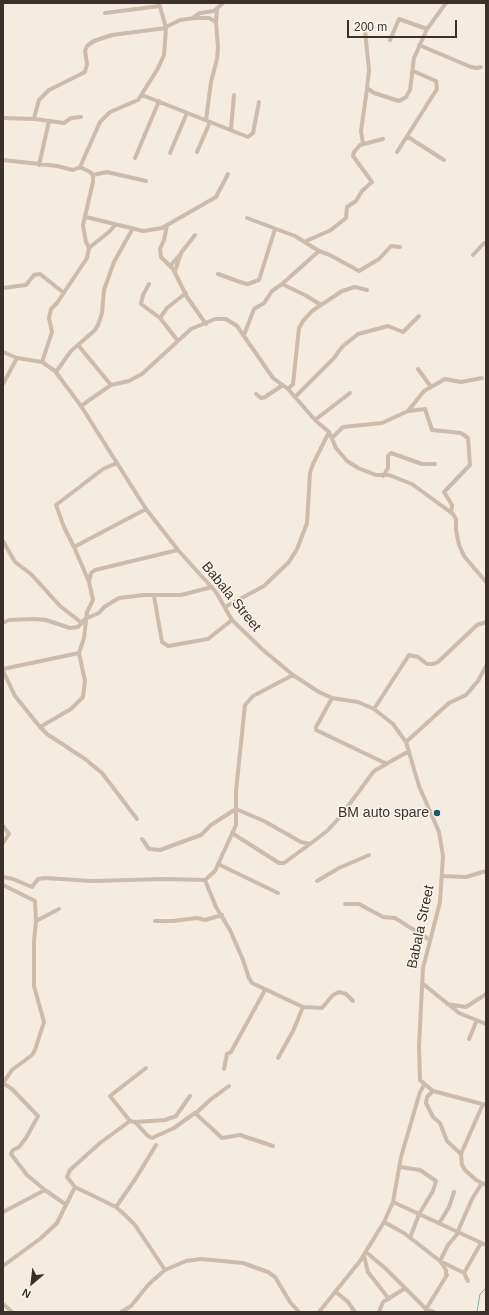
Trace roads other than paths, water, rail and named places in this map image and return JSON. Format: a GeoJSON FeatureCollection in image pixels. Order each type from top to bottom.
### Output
{"type":"FeatureCollection","features":[{"type":"Feature","properties":{"kind":"street"},"geometry":{"type":"LineString","coordinates":[[197,152],[208,121],[211,82],[218,59],[216,22],[217,10],[223,3]]}},
{"type":"Feature","properties":{"kind":"street"},"geometry":{"type":"LineString","coordinates":[[367,88],[395,101],[402,100],[406,97],[410,90],[414,58],[419,45],[427,29],[446,3]]}},
{"type":"Feature","properties":{"kind":"street"},"geometry":{"type":"LineString","coordinates":[[3,160],[57,166],[72,170],[80,167],[100,122],[105,116],[133,104],[142,95],[164,55],[166,27],[160,5],[105,13]]}},
{"type":"Feature","properties":{"kind":"street"},"geometry":{"type":"LineString","coordinates":[[191,18],[200,13],[217,10]]}},
{"type":"Feature","properties":{"kind":"street"},"geometry":{"type":"LineString","coordinates":[[34,118],[39,100],[49,90],[85,72],[87,64],[85,51],[87,46],[94,41],[112,35],[166,27],[180,20],[191,18],[209,18],[216,22]]}},
{"type":"Feature","properties":{"kind":"street"},"geometry":{"type":"LineString","coordinates":[[390,40],[399,19],[427,29]]}},
{"type":"Feature","properties":{"kind":"street"},"geometry":{"type":"LineString","coordinates":[[363,144],[361,132],[370,70],[365,31]]}},
{"type":"Feature","properties":{"kind":"street"},"geometry":{"type":"LineString","coordinates":[[419,45],[471,67],[481,67]]}},
{"type":"Feature","properties":{"kind":"street"},"geometry":{"type":"LineString","coordinates":[[396,152],[408,137],[431,100],[437,84],[436,81],[413,71]]}},
{"type":"Feature","properties":{"kind":"street"},"geometry":{"type":"LineString","coordinates":[[142,95],[246,136],[252,136],[258,102]]}},
{"type":"Feature","properties":{"kind":"street"},"geometry":{"type":"LineString","coordinates":[[231,129],[234,95]]}},
{"type":"Feature","properties":{"kind":"street"},"geometry":{"type":"LineString","coordinates":[[135,158],[159,101]]}},
{"type":"Feature","properties":{"kind":"street"},"geometry":{"type":"LineString","coordinates":[[170,153],[187,112]]}},
{"type":"Feature","properties":{"kind":"street"},"geometry":{"type":"LineString","coordinates":[[3,118],[34,118],[64,123],[71,118],[81,117]]}},
{"type":"Feature","properties":{"kind":"street"},"geometry":{"type":"LineString","coordinates":[[39,165],[49,121]]}},
{"type":"Feature","properties":{"kind":"street"},"geometry":{"type":"LineString","coordinates":[[408,137],[444,160]]}},
{"type":"Feature","properties":{"kind":"street"},"geometry":{"type":"LineString","coordinates":[[306,241],[331,230],[346,219],[347,207],[356,201],[362,191],[372,182],[353,156],[356,148],[363,144],[383,139]]}},
{"type":"Feature","properties":{"kind":"street"},"geometry":{"type":"LineString","coordinates":[[80,167],[93,175]]}},
{"type":"Feature","properties":{"kind":"street"},"geometry":{"type":"LineString","coordinates":[[93,175],[107,172],[146,181]]}},
{"type":"Feature","properties":{"kind":"street"},"geometry":{"type":"LineString","coordinates":[[86,217],[94,217],[115,225],[143,231],[162,228],[216,197],[228,174]]}},
{"type":"Feature","properties":{"kind":"street"},"geometry":{"type":"LineString","coordinates":[[90,248],[83,225],[93,182],[93,175]]}},
{"type":"Feature","properties":{"kind":"street"},"geometry":{"type":"LineString","coordinates":[[247,218],[306,241],[319,251],[330,255],[359,272],[379,259],[391,246],[400,246]]}},
{"type":"Feature","properties":{"kind":"street"},"geometry":{"type":"LineString","coordinates":[[42,362],[52,332],[49,312],[64,293],[87,258],[90,248],[115,225]]}},
{"type":"Feature","properties":{"kind":"street"},"geometry":{"type":"LineString","coordinates":[[167,225],[160,249],[160,255],[175,271],[186,293],[206,324]]}},
{"type":"Feature","properties":{"kind":"street"},"geometry":{"type":"LineString","coordinates":[[56,372],[71,351],[95,330],[102,313],[104,290],[114,262],[133,228]]}},
{"type":"Feature","properties":{"kind":"street"},"geometry":{"type":"LineString","coordinates":[[218,274],[248,284],[259,280],[275,229]]}},
{"type":"Feature","properties":{"kind":"street"},"geometry":{"type":"LineString","coordinates":[[170,266],[196,235]]}},
{"type":"Feature","properties":{"kind":"street"},"geometry":{"type":"LineString","coordinates":[[473,255],[484,243],[486,243]]}},
{"type":"Feature","properties":{"kind":"street"},"geometry":{"type":"LineString","coordinates":[[244,336],[254,309],[264,303],[272,291],[319,251]]}},
{"type":"Feature","properties":{"kind":"street"},"geometry":{"type":"LineString","coordinates":[[175,271],[181,253]]}},
{"type":"Feature","properties":{"kind":"street"},"geometry":{"type":"LineString","coordinates":[[3,288],[26,285],[34,275],[40,274],[64,293]]}},
{"type":"Feature","properties":{"kind":"street"},"geometry":{"type":"LineString","coordinates":[[149,284],[143,295],[141,304],[160,318],[178,341]]}},
{"type":"Feature","properties":{"kind":"street"},"geometry":{"type":"LineString","coordinates":[[282,284],[305,295],[321,305]]}},
{"type":"Feature","properties":{"kind":"street"},"geometry":{"type":"LineString","coordinates":[[288,389],[293,384],[299,328],[312,311],[342,291],[355,287],[367,290]]}},
{"type":"Feature","properties":{"kind":"street"},"geometry":{"type":"LineString","coordinates":[[160,318],[167,308],[186,293]]}},
{"type":"Feature","properties":{"kind":"street"},"geometry":{"type":"LineString","coordinates":[[295,397],[342,347],[358,334],[388,326],[403,332],[419,316]]}},
{"type":"Feature","properties":{"kind":"street"},"geometry":{"type":"LineString","coordinates":[[81,406],[111,385],[136,378],[191,329],[215,319],[226,319],[237,326],[270,374],[288,389],[315,420],[329,432],[333,437],[336,448],[347,461],[358,468],[383,476],[389,475],[412,484],[451,513],[456,519],[456,530],[459,546],[464,556],[486,582]]}},
{"type":"Feature","properties":{"kind":"street"},"geometry":{"type":"LineString","coordinates":[[78,345],[111,385]]}},
{"type":"Feature","properties":{"kind":"street","name":"Babala Street"},"geometry":{"type":"LineString","coordinates":[[3,352],[17,358],[42,362],[56,372],[81,406],[146,509],[178,550],[212,587],[232,620],[262,650],[293,675],[332,698],[358,702],[374,709],[393,724],[406,742],[418,786],[439,832],[444,856],[440,902],[430,940],[422,983],[419,1076],[424,1085]]}},
{"type":"Feature","properties":{"kind":"street"},"geometry":{"type":"LineString","coordinates":[[3,384],[17,358]]}},
{"type":"Feature","properties":{"kind":"street"},"geometry":{"type":"LineString","coordinates":[[418,369],[431,387]]}},
{"type":"Feature","properties":{"kind":"street"},"geometry":{"type":"LineString","coordinates":[[408,411],[424,391],[445,380],[461,382],[482,378]]}},
{"type":"Feature","properties":{"kind":"street"},"geometry":{"type":"LineString","coordinates":[[256,394],[262,398],[265,397],[283,385]]}},
{"type":"Feature","properties":{"kind":"street"},"geometry":{"type":"LineString","coordinates":[[315,420],[350,393]]}},
{"type":"Feature","properties":{"kind":"street"},"geometry":{"type":"LineString","coordinates":[[333,437],[343,427],[382,423],[408,411],[425,409],[432,430],[460,432],[468,438],[470,465],[444,492],[452,505],[451,513]]}},
{"type":"Feature","properties":{"kind":"street"},"geometry":{"type":"LineString","coordinates":[[225,607],[241,600],[264,586],[289,562],[297,549],[307,523],[310,473],[329,432]]}},
{"type":"Feature","properties":{"kind":"street"},"geometry":{"type":"LineString","coordinates":[[383,476],[388,468],[388,456],[391,453],[422,464],[435,464]]}},
{"type":"Feature","properties":{"kind":"street"},"geometry":{"type":"LineString","coordinates":[[85,630],[82,623],[93,600],[89,582],[64,528],[56,505],[103,469],[117,463]]}},
{"type":"Feature","properties":{"kind":"street"},"geometry":{"type":"LineString","coordinates":[[74,547],[146,509]]}},
{"type":"Feature","properties":{"kind":"street"},"geometry":{"type":"LineString","coordinates":[[3,541],[15,562],[31,574],[60,606],[82,623],[85,630],[79,653],[85,681],[82,697],[71,709],[40,727]]}},
{"type":"Feature","properties":{"kind":"street"},"geometry":{"type":"LineString","coordinates":[[89,582],[91,573],[95,570],[178,550]]}},
{"type":"Feature","properties":{"kind":"street"},"geometry":{"type":"LineString","coordinates":[[3,623],[9,620],[34,619],[46,620],[70,628],[99,613],[104,607],[119,598],[181,595],[212,587]]}},
{"type":"Feature","properties":{"kind":"street"},"geometry":{"type":"LineString","coordinates":[[154,596],[162,642],[168,646],[208,639],[232,620]]}},
{"type":"Feature","properties":{"kind":"street"},"geometry":{"type":"LineString","coordinates":[[374,709],[409,656],[418,658],[427,664],[438,662],[477,625],[486,622]]}},
{"type":"Feature","properties":{"kind":"street"},"geometry":{"type":"LineString","coordinates":[[79,653],[3,670],[15,696],[40,727],[52,738],[85,758],[102,773],[137,819]]}},
{"type":"Feature","properties":{"kind":"street"},"geometry":{"type":"LineString","coordinates":[[406,742],[444,706],[466,695],[478,681],[486,666]]}},
{"type":"Feature","properties":{"kind":"street"},"geometry":{"type":"LineString","coordinates":[[3,877],[14,879],[32,887],[38,879],[44,878],[92,881],[165,879],[205,880],[213,873],[236,825],[236,791],[245,705],[253,696],[293,675]]}},
{"type":"Feature","properties":{"kind":"street"},"geometry":{"type":"LineString","coordinates":[[332,698],[316,727],[316,730],[385,763]]}},
{"type":"Feature","properties":{"kind":"street"},"geometry":{"type":"LineString","coordinates":[[232,833],[279,863],[284,863],[331,827],[369,776],[385,763],[409,751]]}},
{"type":"Feature","properties":{"kind":"street"},"geometry":{"type":"LineString","coordinates":[[142,839],[149,849],[160,850],[170,845],[201,835],[211,825],[236,809]]}},
{"type":"Feature","properties":{"kind":"street"},"geometry":{"type":"LineString","coordinates":[[236,809],[264,821],[301,842],[310,844]]}},
{"type":"Feature","properties":{"kind":"street"},"geometry":{"type":"LineString","coordinates":[[3,826],[9,834],[3,843]]}},
{"type":"Feature","properties":{"kind":"street"},"geometry":{"type":"LineString","coordinates":[[317,880],[339,868],[369,855]]}},
{"type":"Feature","properties":{"kind":"street"},"geometry":{"type":"LineString","coordinates":[[218,864],[278,893]]}},
{"type":"Feature","properties":{"kind":"street"},"geometry":{"type":"LineString","coordinates":[[442,876],[466,877],[486,871]]}},
{"type":"Feature","properties":{"kind":"street"},"geometry":{"type":"LineString","coordinates":[[205,880],[243,960],[252,983],[303,1007],[322,1008],[339,992],[346,994],[353,1001]]}},
{"type":"Feature","properties":{"kind":"street"},"geometry":{"type":"LineString","coordinates":[[3,885],[34,899],[36,921],[34,941],[34,986],[44,1022],[32,1055],[12,1070],[3,1083],[18,1094],[38,1116],[26,1138],[19,1147],[13,1150],[12,1154],[27,1175],[65,1204]]}},
{"type":"Feature","properties":{"kind":"street"},"geometry":{"type":"LineString","coordinates":[[345,904],[359,904],[383,917],[395,918],[430,940]]}},
{"type":"Feature","properties":{"kind":"street"},"geometry":{"type":"LineString","coordinates":[[36,921],[59,909]]}},
{"type":"Feature","properties":{"kind":"street"},"geometry":{"type":"LineString","coordinates":[[155,921],[173,921],[197,918],[205,920],[222,915]]}},
{"type":"Feature","properties":{"kind":"street"},"geometry":{"type":"LineString","coordinates":[[422,983],[459,1013],[486,1024]]}},
{"type":"Feature","properties":{"kind":"street"},"geometry":{"type":"LineString","coordinates":[[224,1068],[228,1054],[231,1052],[265,990]]}},
{"type":"Feature","properties":{"kind":"street"},"geometry":{"type":"LineString","coordinates":[[446,1004],[466,1007],[486,994]]}},
{"type":"Feature","properties":{"kind":"street"},"geometry":{"type":"LineString","coordinates":[[278,1058],[293,1031],[303,1007]]}},
{"type":"Feature","properties":{"kind":"street"},"geometry":{"type":"LineString","coordinates":[[469,1039],[477,1020]]}},
{"type":"Feature","properties":{"kind":"street"},"geometry":{"type":"LineString","coordinates":[[146,1068],[110,1096],[130,1121],[165,1120],[176,1116],[190,1096]]}},
{"type":"Feature","properties":{"kind":"street"},"geometry":{"type":"LineString","coordinates":[[319,1312],[365,1254],[384,1222],[393,1202],[411,1122],[420,1092],[424,1085],[433,1091],[485,1105],[461,1154],[462,1165],[465,1170],[484,1184],[472,1199],[458,1232],[448,1245],[440,1261]]}},
{"type":"Feature","properties":{"kind":"street"},"geometry":{"type":"LineString","coordinates":[[136,1122],[148,1136],[152,1138],[174,1128],[196,1113],[229,1086]]}},
{"type":"Feature","properties":{"kind":"street"},"geometry":{"type":"LineString","coordinates":[[433,1091],[427,1097],[426,1103],[433,1117],[440,1123],[449,1143],[461,1154]]}},
{"type":"Feature","properties":{"kind":"street"},"geometry":{"type":"LineString","coordinates":[[196,1113],[222,1138],[240,1135],[273,1146]]}},
{"type":"Feature","properties":{"kind":"street"},"geometry":{"type":"LineString","coordinates":[[130,1121],[100,1143],[70,1170],[67,1177],[75,1187],[116,1207],[135,1225],[165,1270]]}},
{"type":"Feature","properties":{"kind":"street"},"geometry":{"type":"LineString","coordinates":[[116,1207],[156,1145]]}},
{"type":"Feature","properties":{"kind":"street"},"geometry":{"type":"LineString","coordinates":[[400,1167],[420,1170],[436,1179],[433,1191],[419,1214],[410,1238]]}},
{"type":"Feature","properties":{"kind":"street"},"geometry":{"type":"LineString","coordinates":[[3,1266],[57,1223],[65,1204],[75,1187]]}},
{"type":"Feature","properties":{"kind":"street"},"geometry":{"type":"LineString","coordinates":[[3,1212],[45,1190]]}},
{"type":"Feature","properties":{"kind":"street"},"geometry":{"type":"LineString","coordinates":[[440,1222],[449,1207],[454,1192]]}},
{"type":"Feature","properties":{"kind":"street"},"geometry":{"type":"LineString","coordinates":[[393,1202],[486,1244]]}},
{"type":"Feature","properties":{"kind":"street"},"geometry":{"type":"LineString","coordinates":[[384,1222],[410,1238],[440,1261],[464,1273],[468,1281]]}},
{"type":"Feature","properties":{"kind":"street"},"geometry":{"type":"LineString","coordinates":[[464,1273],[481,1243]]}},
{"type":"Feature","properties":{"kind":"street"},"geometry":{"type":"LineString","coordinates":[[365,1254],[385,1268],[426,1311],[434,1312]]}},
{"type":"Feature","properties":{"kind":"street"},"geometry":{"type":"LineString","coordinates":[[365,1254],[368,1272],[389,1299]]}},
{"type":"Feature","properties":{"kind":"street"},"geometry":{"type":"LineString","coordinates":[[121,1312],[131,1306],[149,1284],[165,1270],[186,1261],[201,1259],[243,1263],[257,1267],[275,1277],[290,1302],[300,1312]]}},
{"type":"Feature","properties":{"kind":"street"},"geometry":{"type":"LineString","coordinates":[[440,1261],[446,1270],[446,1277]]}},
{"type":"Feature","properties":{"kind":"street"},"geometry":{"type":"LineString","coordinates":[[426,1311],[451,1267]]}},
{"type":"Feature","properties":{"kind":"street"},"geometry":{"type":"LineString","coordinates":[[380,1312],[383,1302],[404,1289]]}},
{"type":"Feature","properties":{"kind":"street"},"geometry":{"type":"LineString","coordinates":[[336,1292],[348,1302],[355,1312]]}},
{"type":"Feature","properties":{"kind":"street"},"geometry":{"type":"LineString","coordinates":[[3,1304],[12,1312]]}},
{"type":"Feature","properties":{"kind":"waterway"},"geometry":{"type":"LineString","coordinates":[[477,1312],[480,1294],[486,1288]]}},
{"type":"Feature","properties":{"kind":"place","name":"BM auto spare"},"geometry":{"type":"Point","coordinates":[437,813]}}]}
